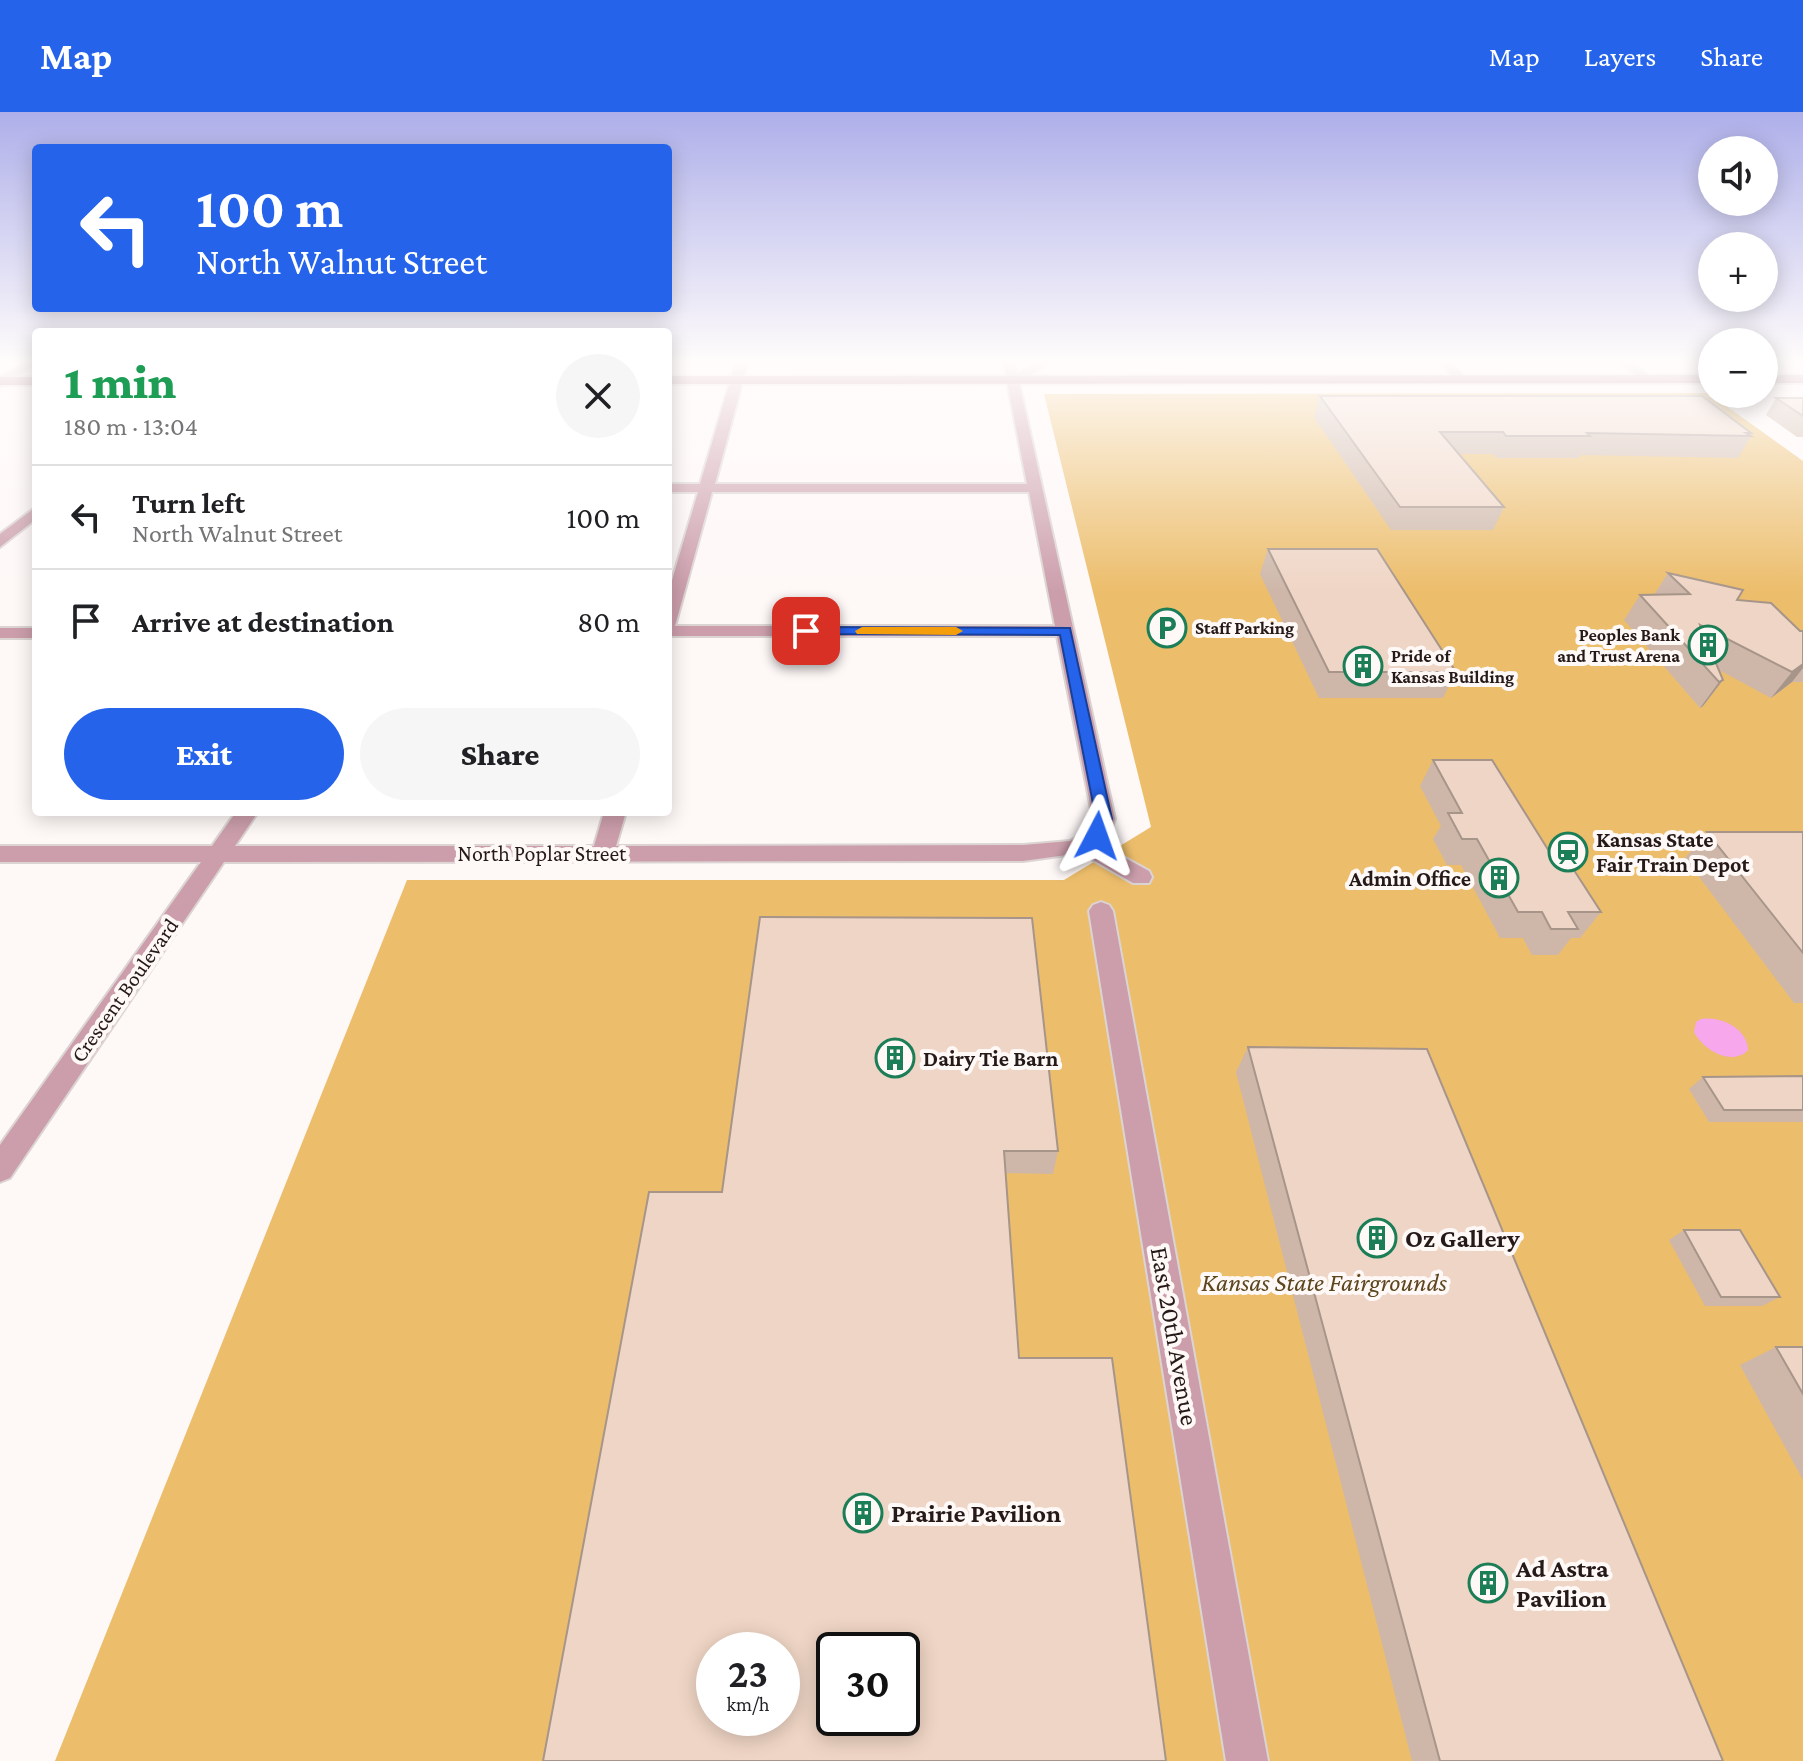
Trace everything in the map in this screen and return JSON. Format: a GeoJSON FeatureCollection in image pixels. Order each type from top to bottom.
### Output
{"type":"FeatureCollection","features":[{"type":"Feature","properties":{"kind":"street"},"geometry":{"type":"LineString","coordinates":[[672,610],[720,438]]}},
{"type":"Feature","properties":{"kind":"street"},"geometry":{"type":"LineString","coordinates":[[1026,438],[1104,819],[1097,836],[1082,844]]}},
{"type":"Feature","properties":{"kind":"street"},"geometry":{"type":"LineString","coordinates":[[672,488],[1037,488]]}},
{"type":"Feature","properties":{"kind":"street"},"geometry":{"type":"LineString","coordinates":[[0,542],[8,529],[32,514]]}},
{"type":"Feature","properties":{"kind":"street"},"geometry":{"type":"LineString","coordinates":[[672,631],[1066,631]]}},
{"type":"Feature","properties":{"kind":"street"},"geometry":{"type":"LineString","coordinates":[[0,633],[32,633]]}},
{"type":"Feature","properties":{"kind":"street","name":"Crescent Boulevard"},"geometry":{"type":"LineString","coordinates":[[0,1169],[244,816]]}},
{"type":"Feature","properties":{"kind":"street"},"geometry":{"type":"LineString","coordinates":[[603,853],[614,816]]}},
{"type":"Feature","properties":{"kind":"street"},"geometry":{"type":"LineString","coordinates":[[1082,844],[1141,877]]}},
{"type":"Feature","properties":{"kind":"street","name":"North Poplar Street"},"geometry":{"type":"LineString","coordinates":[[0,854],[1037,852],[1082,844]]}},
{"type":"Feature","properties":{"kind":"street","name":"East 20th Avenue"},"geometry":{"type":"LineString","coordinates":[[1101,911],[1247,1761]]}},
{"type":"Feature","properties":{"kind":"green space","name":"Kansas State Fairgrounds"},"geometry":{"type":"Polygon","coordinates":[[[1055,438],[1771,438],[1803,461],[1803,1761],[55,1761],[407,880],[1064,880],[1151,827],[1055,438]]]}},
{"type":"Feature","properties":{"kind":"shaded area"},"geometry":{"type":"Polygon","coordinates":[[[1717,1019],[1732,1025],[1743,1035],[1748,1050],[1741,1055],[1726,1057],[1711,1050],[1694,1032],[1696,1022],[1717,1019]]]}},
{"type":"Feature","properties":{"kind":"building"},"geometry":{"type":"Polygon","coordinates":[[[1350,438],[1445,438],[1504,507],[1400,507],[1350,438]]]}},
{"type":"Feature","properties":{"kind":"building","name":"Pride of Kansas Building"},"geometry":{"type":"Polygon","coordinates":[[[1268,549],[1377,549],[1456,672],[1329,672],[1268,549]]]}},
{"type":"Feature","properties":{"kind":"building"},"geometry":{"type":"Polygon","coordinates":[[[1668,573],[1743,590],[1737,600],[1771,603],[1803,631],[1803,664],[1792,672],[1700,625],[1723,680],[1719,682],[1640,595],[1690,594],[1668,573]]]}},
{"type":"Feature","properties":{"kind":"building"},"geometry":{"type":"Polygon","coordinates":[[[1433,760],[1492,760],[1557,864],[1570,864],[1601,912],[1568,912],[1578,929],[1551,929],[1542,912],[1518,912],[1477,839],[1462,839],[1448,813],[1462,813],[1433,760]]]}},
{"type":"Feature","properties":{"kind":"building"},"geometry":{"type":"Polygon","coordinates":[[[1707,832],[1803,832],[1803,953],[1707,832]]]}},
{"type":"Feature","properties":{"kind":"building","name":"Prairie Pavilion"},"geometry":{"type":"Polygon","coordinates":[[[760,917],[1032,918],[1058,1151],[1004,1151],[1019,1358],[1112,1358],[1166,1761],[543,1761],[649,1192],[722,1192],[760,917]]]}},
{"type":"Feature","properties":{"kind":"building"},"geometry":{"type":"Polygon","coordinates":[[[1248,1047],[1427,1049],[1723,1761],[1440,1761],[1248,1047]]]}},
{"type":"Feature","properties":{"kind":"building"},"geometry":{"type":"Polygon","coordinates":[[[1803,1076],[1803,1110],[1724,1110],[1703,1077],[1803,1076]]]}},
{"type":"Feature","properties":{"kind":"building"},"geometry":{"type":"Polygon","coordinates":[[[1684,1230],[1740,1230],[1780,1297],[1721,1297],[1684,1230]]]}},
{"type":"Feature","properties":{"kind":"building"},"geometry":{"type":"Polygon","coordinates":[[[1776,1347],[1803,1347],[1803,1394],[1776,1347]]]}},
{"type":"Feature","properties":{"kind":"slow traffic"},"geometry":{"type":"LineString","coordinates":[[862,631],[956,631]]}},
{"type":"Feature","properties":{"kind":"place","name":"Staff Parking"},"geometry":{"type":"Point","coordinates":[1167,628]}},
{"type":"Feature","properties":{"kind":"place","name":"Peoples Bank and Trust Arena"},"geometry":{"type":"Point","coordinates":[1708,645]}},
{"type":"Feature","properties":{"kind":"place","name":"Pride of Kansas Building"},"geometry":{"type":"Point","coordinates":[1363,666]}},
{"type":"Feature","properties":{"kind":"place","name":"Kansas State Fair Train Depot"},"geometry":{"type":"Point","coordinates":[1568,852]}},
{"type":"Feature","properties":{"kind":"place","name":"Admin Office"},"geometry":{"type":"Point","coordinates":[1499,878]}},
{"type":"Feature","properties":{"kind":"place","name":"Dairy Tie Barn"},"geometry":{"type":"Point","coordinates":[895,1058]}},
{"type":"Feature","properties":{"kind":"place","name":"Oz Gallery"},"geometry":{"type":"Point","coordinates":[1377,1238]}},
{"type":"Feature","properties":{"kind":"place","name":"Prairie Pavilion"},"geometry":{"type":"Point","coordinates":[863,1513]}},
{"type":"Feature","properties":{"kind":"place","name":"Ad Astra Pavilion"},"geometry":{"type":"Point","coordinates":[1488,1583]}},
{"type":"Feature","properties":{"kind":"route"},"geometry":{"type":"LineString","coordinates":[[806,631],[1066,631],[1104,819],[1097,836]]}}]}
